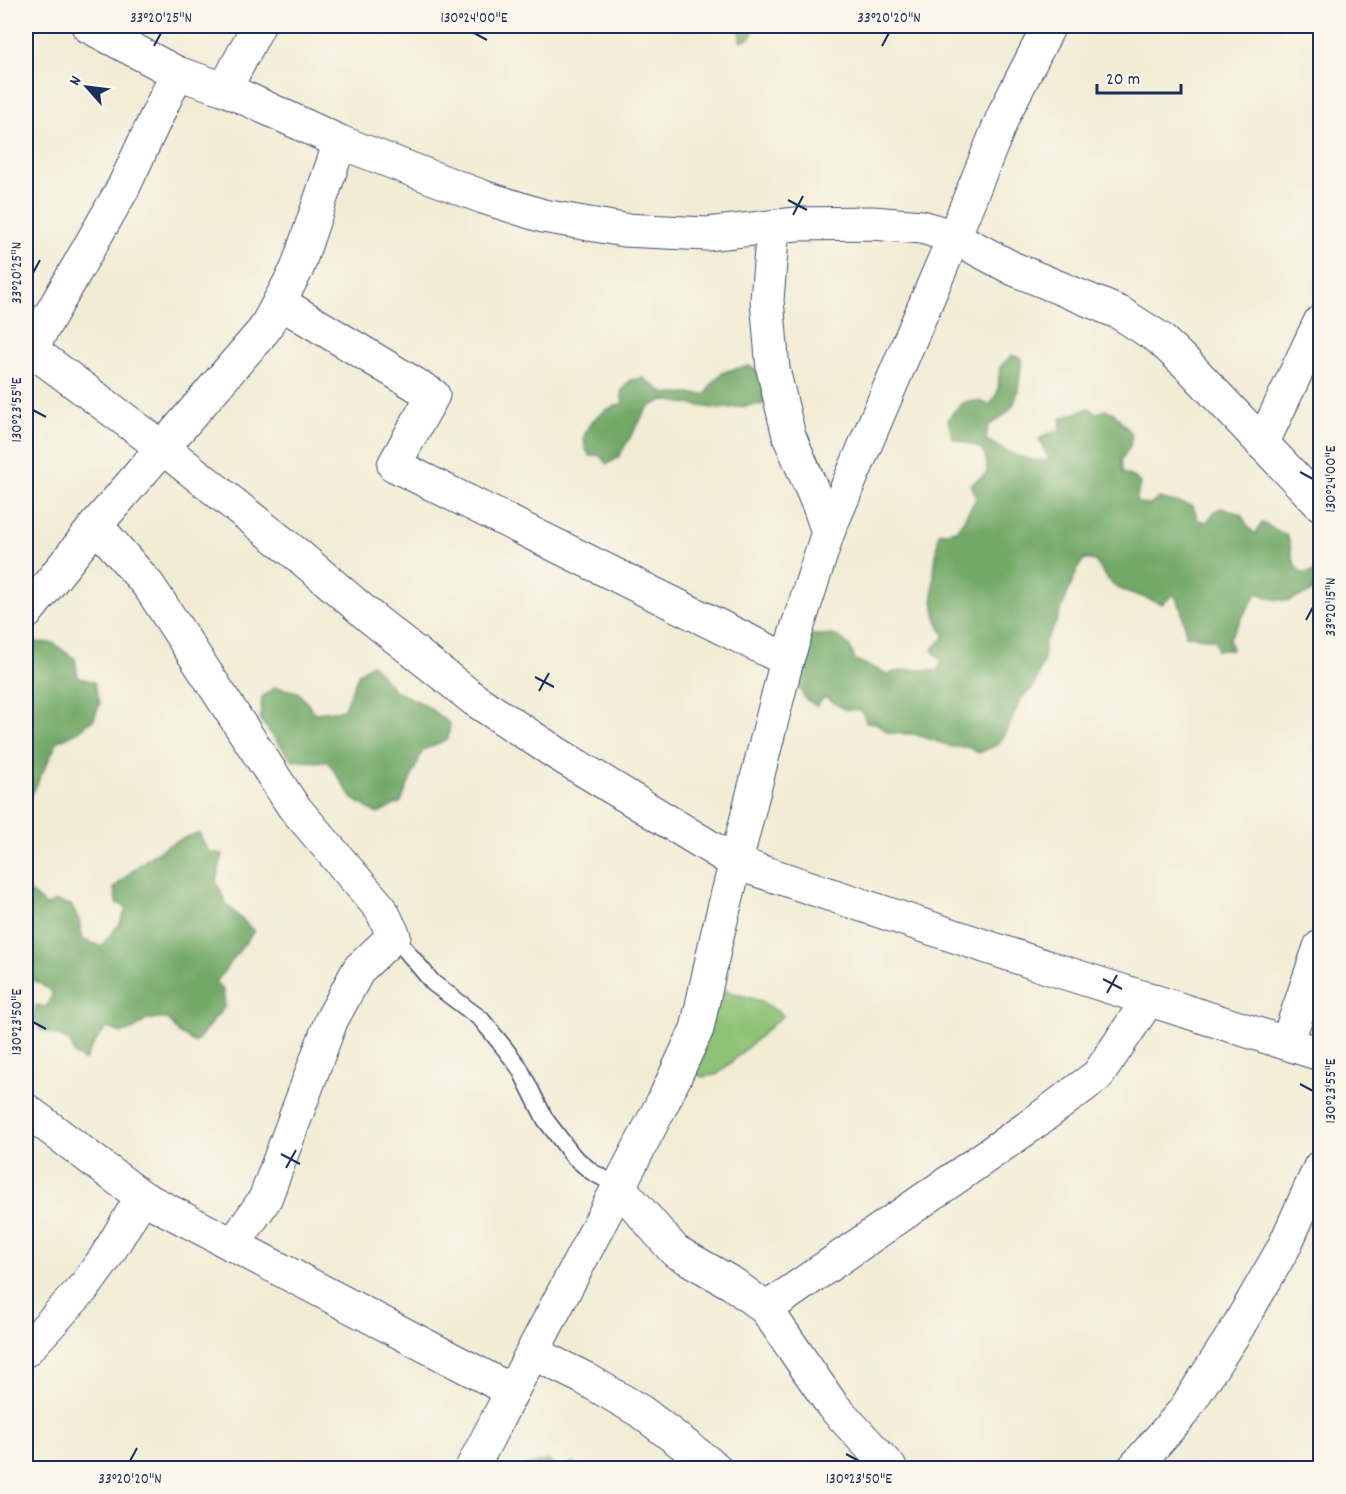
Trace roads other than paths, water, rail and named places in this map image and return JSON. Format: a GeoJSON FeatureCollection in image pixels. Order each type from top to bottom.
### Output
{"type":"FeatureCollection","features":[{"type":"Feature","properties":{"kind":"street"},"geometry":{"type":"LineString","coordinates":[[88,26],[177,73],[225,89],[340,142],[483,197],[543,216],[624,230],[707,234],[773,227],[872,223],[922,227],[954,237],[1014,268],[1120,313],[1159,338],[1191,368],[1320,504]]}},
{"type":"Feature","properties":{"kind":"street"},"geometry":{"type":"LineString","coordinates":[[225,89],[258,26]]}},
{"type":"Feature","properties":{"kind":"street"},"geometry":{"type":"LineString","coordinates":[[472,1468],[664,1100],[697,1029],[717,936],[787,660],[828,532],[1005,112],[1049,26]]}},
{"type":"Feature","properties":{"kind":"street"},"geometry":{"type":"LineString","coordinates":[[177,73],[123,188],[28,348],[163,448],[475,700],[556,753],[736,863],[1320,1054]]}},
{"type":"Feature","properties":{"kind":"street"},"geometry":{"type":"LineString","coordinates":[[26,613],[96,525],[264,330],[297,269],[340,142]]}},
{"type":"Feature","properties":{"kind":"street"},"geometry":{"type":"LineString","coordinates":[[773,227],[767,300],[773,369],[789,436],[828,532]]}},
{"type":"Feature","properties":{"kind":"street"},"geometry":{"type":"LineString","coordinates":[[279,302],[433,395],[394,465],[787,660]]}},
{"type":"Feature","properties":{"kind":"street"},"geometry":{"type":"LineString","coordinates":[[1262,444],[1320,322]]}},
{"type":"Feature","properties":{"kind":"street"},"geometry":{"type":"LineString","coordinates":[[96,525],[149,586],[293,806],[381,909],[394,936],[359,969],[331,1021],[265,1200],[233,1245]]}},
{"type":"Feature","properties":{"kind":"street"},"geometry":{"type":"LineString","coordinates":[[1287,1043],[1320,947]]}},
{"type":"Feature","properties":{"kind":"street"},"geometry":{"type":"LineString","coordinates":[[766,1309],[1018,1135],[1098,1076],[1149,999]]}},
{"type":"Feature","properties":{"kind":"street"},"geometry":{"type":"LineString","coordinates":[[26,1110],[142,1197],[512,1391]]}},
{"type":"Feature","properties":{"kind":"street"},"geometry":{"type":"LineString","coordinates":[[1134,1468],[1183,1412],[1235,1332],[1284,1247],[1311,1213],[1320,1167]]}},
{"type":"Feature","properties":{"kind":"street"},"geometry":{"type":"LineString","coordinates":[[618,1186],[675,1251],[733,1284],[766,1309],[832,1405],[890,1468]]}},
{"type":"Feature","properties":{"kind":"street"},"geometry":{"type":"LineString","coordinates":[[26,1350],[85,1286],[104,1260],[142,1197]]}},
{"type":"Feature","properties":{"kind":"street"},"geometry":{"type":"LineString","coordinates":[[533,1353],[584,1378],[640,1412],[715,1468]]}},
{"type":"Feature","properties":{"kind":"lane"},"geometry":{"type":"LineString","coordinates":[[394,936],[433,983],[481,1020],[495,1037],[519,1067],[545,1119],[573,1156],[592,1172],[618,1186]]}}]}
